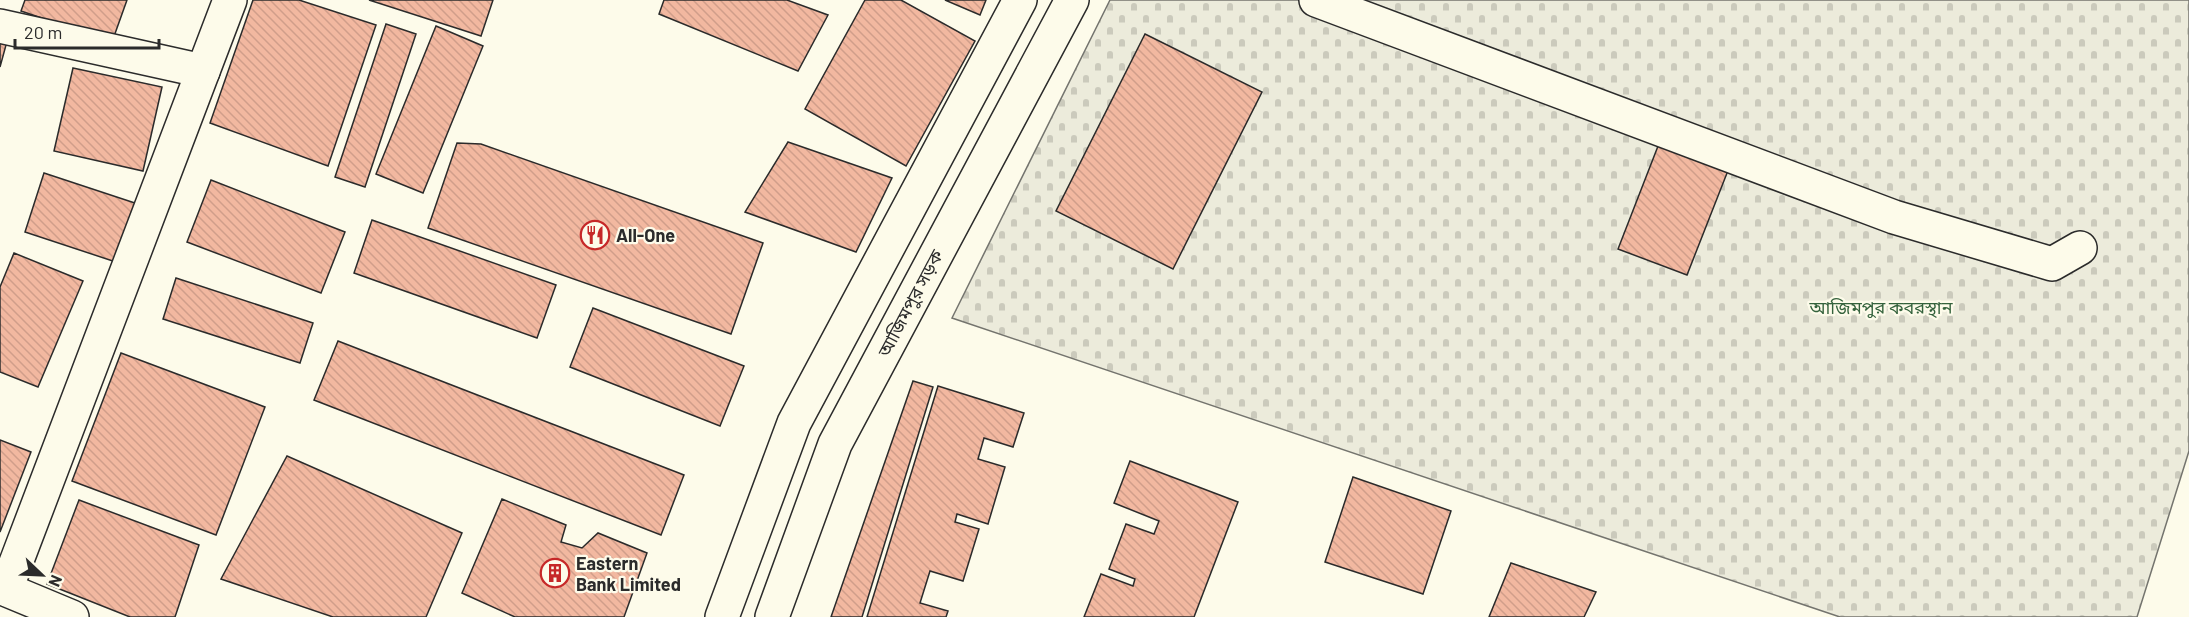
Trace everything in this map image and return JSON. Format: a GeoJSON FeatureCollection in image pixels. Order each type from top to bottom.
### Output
{"type":"FeatureCollection","features":[{"type":"Feature","properties":{"kind":"street"},"geometry":{"type":"LineString","coordinates":[[72,617],[3,588],[230,0]]}},
{"type":"Feature","properties":{"kind":"street"},"geometry":{"type":"LineString","coordinates":[[723,617],[795,423],[1020,0]]}},
{"type":"Feature","properties":{"kind":"street","name":"আজিমপুর সড়ক"},"geometry":{"type":"LineString","coordinates":[[772,617],[835,444],[1072,0]]}},
{"type":"Feature","properties":{"kind":"street"},"geometry":{"type":"LineString","coordinates":[[1316,0],[1894,217],[2052,264],[2080,248]]}},
{"type":"Feature","properties":{"kind":"street"},"geometry":{"type":"LineString","coordinates":[[0,26],[203,71]]}},
{"type":"Feature","properties":{"kind":"green space","name":"আজিমপুর কবরস্থান"},"geometry":{"type":"Polygon","coordinates":[[[1110,0],[2189,0],[2189,451],[2137,617],[1840,617],[952,318],[1110,0]]]}},
{"type":"Feature","properties":{"kind":"building"},"geometry":{"type":"Polygon","coordinates":[[[25,0],[127,0],[112,42],[21,11],[25,0]]]}},
{"type":"Feature","properties":{"kind":"building"},"geometry":{"type":"Polygon","coordinates":[[[253,0],[299,0],[376,25],[328,166],[210,123],[253,0]]]}},
{"type":"Feature","properties":{"kind":"building"},"geometry":{"type":"Polygon","coordinates":[[[369,0],[493,0],[481,36],[369,0]]]}},
{"type":"Feature","properties":{"kind":"building"},"geometry":{"type":"Polygon","coordinates":[[[664,0],[787,0],[828,15],[798,71],[659,14],[664,0]]]}},
{"type":"Feature","properties":{"kind":"building"},"geometry":{"type":"Polygon","coordinates":[[[865,0],[901,0],[975,41],[906,166],[805,109],[865,0]]]}},
{"type":"Feature","properties":{"kind":"building"},"geometry":{"type":"Polygon","coordinates":[[[945,0],[986,0],[980,15],[945,0]]]}},
{"type":"Feature","properties":{"kind":"building"},"geometry":{"type":"Polygon","coordinates":[[[386,24],[416,34],[365,187],[335,177],[386,24]]]}},
{"type":"Feature","properties":{"kind":"building"},"geometry":{"type":"Polygon","coordinates":[[[436,26],[483,46],[423,193],[376,174],[436,26]]]}},
{"type":"Feature","properties":{"kind":"building"},"geometry":{"type":"Polygon","coordinates":[[[0,32],[9,34],[0,67],[0,32]]]}},
{"type":"Feature","properties":{"kind":"building"},"geometry":{"type":"Polygon","coordinates":[[[1145,34],[1262,92],[1173,269],[1056,211],[1145,34]]]}},
{"type":"Feature","properties":{"kind":"building"},"geometry":{"type":"Polygon","coordinates":[[[73,68],[162,87],[143,171],[54,151],[73,68]]]}},
{"type":"Feature","properties":{"kind":"building"},"geometry":{"type":"Polygon","coordinates":[[[1660,141],[1729,168],[1687,275],[1618,249],[1660,141]]]}},
{"type":"Feature","properties":{"kind":"building"},"geometry":{"type":"Polygon","coordinates":[[[788,142],[892,178],[856,252],[745,212],[788,142]]]}},
{"type":"Feature","properties":{"kind":"building","name":"All-One"},"geometry":{"type":"Polygon","coordinates":[[[457,143],[481,144],[763,243],[731,334],[428,228],[457,143]]]}},
{"type":"Feature","properties":{"kind":"building"},"geometry":{"type":"Polygon","coordinates":[[[44,173],[147,207],[128,266],[25,232],[44,173]]]}},
{"type":"Feature","properties":{"kind":"building"},"geometry":{"type":"Polygon","coordinates":[[[211,180],[345,232],[321,293],[187,242],[211,180]]]}},
{"type":"Feature","properties":{"kind":"building"},"geometry":{"type":"Polygon","coordinates":[[[372,220],[556,285],[537,338],[354,273],[372,220]]]}},
{"type":"Feature","properties":{"kind":"building"},"geometry":{"type":"Polygon","coordinates":[[[14,253],[83,281],[38,387],[0,372],[0,287],[14,253]]]}},
{"type":"Feature","properties":{"kind":"building"},"geometry":{"type":"Polygon","coordinates":[[[176,278],[313,323],[300,363],[163,319],[176,278]]]}},
{"type":"Feature","properties":{"kind":"building"},"geometry":{"type":"Polygon","coordinates":[[[593,308],[744,366],[720,426],[570,367],[593,308]]]}},
{"type":"Feature","properties":{"kind":"building"},"geometry":{"type":"Polygon","coordinates":[[[338,341],[684,475],[661,535],[314,400],[338,341]]]}},
{"type":"Feature","properties":{"kind":"building"},"geometry":{"type":"Polygon","coordinates":[[[121,353],[265,407],[216,535],[72,481],[121,353]]]}},
{"type":"Feature","properties":{"kind":"building"},"geometry":{"type":"Polygon","coordinates":[[[913,381],[933,387],[862,617],[831,617],[913,381]]]}},
{"type":"Feature","properties":{"kind":"building"},"geometry":{"type":"Polygon","coordinates":[[[938,386],[1024,413],[1013,447],[984,438],[978,459],[1005,467],[988,524],[957,514],[955,522],[979,529],[963,581],[930,571],[920,603],[948,611],[946,617],[867,617],[938,386]]]}},
{"type":"Feature","properties":{"kind":"building"},"geometry":{"type":"Polygon","coordinates":[[[0,440],[31,452],[0,532],[0,440]]]}},
{"type":"Feature","properties":{"kind":"building"},"geometry":{"type":"Polygon","coordinates":[[[287,456],[462,533],[426,617],[333,617],[221,579],[287,456]]]}},
{"type":"Feature","properties":{"kind":"building"},"geometry":{"type":"Polygon","coordinates":[[[1130,461],[1238,502],[1194,617],[1084,617],[1101,574],[1133,586],[1135,579],[1109,569],[1126,524],[1154,534],[1159,521],[1114,503],[1130,461]]]}},
{"type":"Feature","properties":{"kind":"building"},"geometry":{"type":"Polygon","coordinates":[[[1353,477],[1451,511],[1423,594],[1325,562],[1353,477]]]}},
{"type":"Feature","properties":{"kind":"building","name":"Eastern Bank Limited"},"geometry":{"type":"Polygon","coordinates":[[[502,499],[566,525],[561,542],[582,548],[598,533],[647,553],[624,617],[515,617],[462,593],[502,499]]]}},
{"type":"Feature","properties":{"kind":"building"},"geometry":{"type":"Polygon","coordinates":[[[79,500],[199,545],[175,617],[130,617],[47,584],[79,500]]]}},
{"type":"Feature","properties":{"kind":"building"},"geometry":{"type":"Polygon","coordinates":[[[1511,563],[1596,592],[1584,617],[1489,617],[1511,563]]]}},
{"type":"Feature","properties":{"kind":"place","name":"All-One"},"geometry":{"type":"Point","coordinates":[595,235]}},
{"type":"Feature","properties":{"kind":"place","name":"Eastern Bank Limited"},"geometry":{"type":"Point","coordinates":[555,573]}}]}
